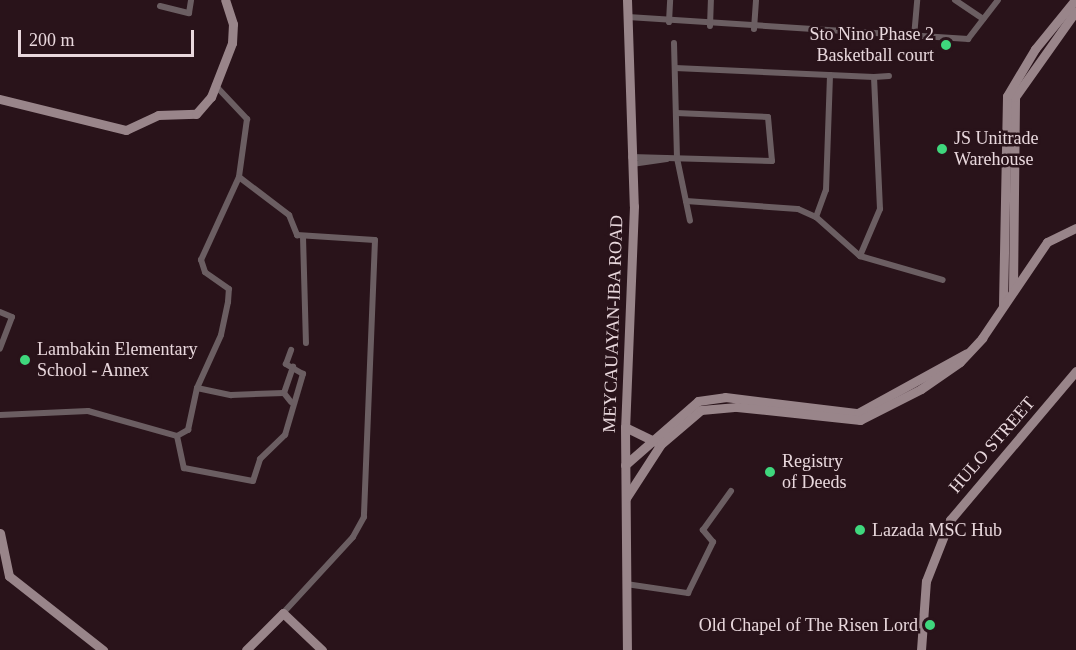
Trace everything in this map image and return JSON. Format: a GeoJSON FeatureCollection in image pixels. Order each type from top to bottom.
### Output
{"type":"FeatureCollection","features":[{"type":"Feature","properties":{"kind":"street"},"geometry":{"type":"LineString","coordinates":[[160,6],[189,13],[190,0]]}},
{"type":"Feature","properties":{"kind":"street"},"geometry":{"type":"LineString","coordinates":[[0,99],[126,130],[158,115],[199,112],[215,85],[232,43],[233,24],[225,0]]}},
{"type":"Feature","properties":{"kind":"street","name":"MEYCAUAYAN-IBA ROAD"},"geometry":{"type":"LineString","coordinates":[[627,0],[632,160],[625,427],[627,650]]}},
{"type":"Feature","properties":{"kind":"street"},"geometry":{"type":"LineString","coordinates":[[669,22],[670,0]]}},
{"type":"Feature","properties":{"kind":"street"},"geometry":{"type":"LineString","coordinates":[[710,26],[711,0]]}},
{"type":"Feature","properties":{"kind":"street"},"geometry":{"type":"LineString","coordinates":[[754,29],[756,0]]}},
{"type":"Feature","properties":{"kind":"street"},"geometry":{"type":"LineString","coordinates":[[906,0],[916,1],[914,37]]}},
{"type":"Feature","properties":{"kind":"street"},"geometry":{"type":"LineString","coordinates":[[955,0],[983,19]]}},
{"type":"Feature","properties":{"kind":"street"},"geometry":{"type":"LineString","coordinates":[[628,17],[754,29],[968,39],[998,0]]}},
{"type":"Feature","properties":{"kind":"street"},"geometry":{"type":"LineString","coordinates":[[1003,308],[1008,254],[1008,157],[1011,96],[1075,0]]}},
{"type":"Feature","properties":{"kind":"street"},"geometry":{"type":"LineString","coordinates":[[1011,96],[1076,10]]}},
{"type":"Feature","properties":{"kind":"street"},"geometry":{"type":"LineString","coordinates":[[674,43],[677,158],[690,221]]}},
{"type":"Feature","properties":{"kind":"street"},"geometry":{"type":"LineString","coordinates":[[675,68],[889,76]]}},
{"type":"Feature","properties":{"kind":"street"},"geometry":{"type":"LineString","coordinates":[[816,217],[826,190],[830,75]]}},
{"type":"Feature","properties":{"kind":"street"},"geometry":{"type":"LineString","coordinates":[[860,256],[880,209],[874,77]]}},
{"type":"Feature","properties":{"kind":"street"},"geometry":{"type":"LineString","coordinates":[[177,436],[190,426],[197,388],[222,335],[229,289],[203,270],[201,260],[239,177],[249,126],[244,112],[215,85]]}},
{"type":"Feature","properties":{"kind":"street"},"geometry":{"type":"LineString","coordinates":[[632,160],[649,164],[677,158],[772,161],[768,117],[676,113]]}},
{"type":"Feature","properties":{"kind":"street"},"geometry":{"type":"LineString","coordinates":[[649,156],[649,164]]}},
{"type":"Feature","properties":{"kind":"street"},"geometry":{"type":"LineString","coordinates":[[632,160],[649,156],[667,159]]}},
{"type":"Feature","properties":{"kind":"street"},"geometry":{"type":"LineString","coordinates":[[239,177],[289,215],[296,233],[303,237],[375,240],[369,461],[359,530],[246,650]]}},
{"type":"Feature","properties":{"kind":"street"},"geometry":{"type":"LineString","coordinates":[[686,201],[798,208],[816,217],[860,256],[943,280]]}},
{"type":"Feature","properties":{"kind":"street"},"geometry":{"type":"LineString","coordinates":[[625,465],[694,413],[709,407],[848,421],[871,417],[969,352],[1003,308],[1047,242],[1076,228]]}},
{"type":"Feature","properties":{"kind":"street"},"geometry":{"type":"LineString","coordinates":[[303,237],[306,343]]}},
{"type":"Feature","properties":{"kind":"street"},"geometry":{"type":"LineString","coordinates":[[1008,254],[1013,266],[1013,290]]}},
{"type":"Feature","properties":{"kind":"street"},"geometry":{"type":"LineString","coordinates":[[1013,266],[1026,272]]}},
{"type":"Feature","properties":{"kind":"street"},"geometry":{"type":"LineString","coordinates":[[0,312],[12,317],[0,349]]}},
{"type":"Feature","properties":{"kind":"street"},"geometry":{"type":"LineString","coordinates":[[177,436],[184,468],[250,482],[260,459],[285,435],[291,402],[303,374],[285,362],[291,350]]}},
{"type":"Feature","properties":{"kind":"street"},"geometry":{"type":"LineString","coordinates":[[284,393],[293,367]]}},
{"type":"Feature","properties":{"kind":"street","name":"HULO STREET"},"geometry":{"type":"LineString","coordinates":[[921,650],[926,581],[950,520],[1076,371]]}},
{"type":"Feature","properties":{"kind":"street"},"geometry":{"type":"LineString","coordinates":[[197,388],[231,395],[284,393]]}},
{"type":"Feature","properties":{"kind":"street"},"geometry":{"type":"LineString","coordinates":[[284,393],[291,402]]}},
{"type":"Feature","properties":{"kind":"street"},"geometry":{"type":"LineString","coordinates":[[0,416],[88,411],[177,436]]}},
{"type":"Feature","properties":{"kind":"street"},"geometry":{"type":"LineString","coordinates":[[625,427],[657,442]]}},
{"type":"Feature","properties":{"kind":"street"},"geometry":{"type":"LineString","coordinates":[[625,501],[657,442]]}},
{"type":"Feature","properties":{"kind":"street"},"geometry":{"type":"LineString","coordinates":[[626,584],[688,593],[713,542],[703,530],[731,491]]}},
{"type":"Feature","properties":{"kind":"street"},"geometry":{"type":"LineString","coordinates":[[0,533],[9,576],[104,650]]}},
{"type":"Feature","properties":{"kind":"street"},"geometry":{"type":"LineString","coordinates":[[282,613],[322,650]]}},
{"type":"Feature","properties":{"kind":"place","name":"Sto Nino Phase 2 Basketball court"},"geometry":{"type":"Point","coordinates":[946,45]}},
{"type":"Feature","properties":{"kind":"place","name":"JS Unitrade Warehouse"},"geometry":{"type":"Point","coordinates":[942,149]}},
{"type":"Feature","properties":{"kind":"place","name":"Lambakin Elementary School - Annex"},"geometry":{"type":"Point","coordinates":[25,360]}},
{"type":"Feature","properties":{"kind":"place","name":"Registry of Deeds"},"geometry":{"type":"Point","coordinates":[770,472]}},
{"type":"Feature","properties":{"kind":"place","name":"Lazada MSC Hub"},"geometry":{"type":"Point","coordinates":[860,530]}},
{"type":"Feature","properties":{"kind":"place","name":"Old Chapel of The Risen Lord"},"geometry":{"type":"Point","coordinates":[930,625]}}]}
